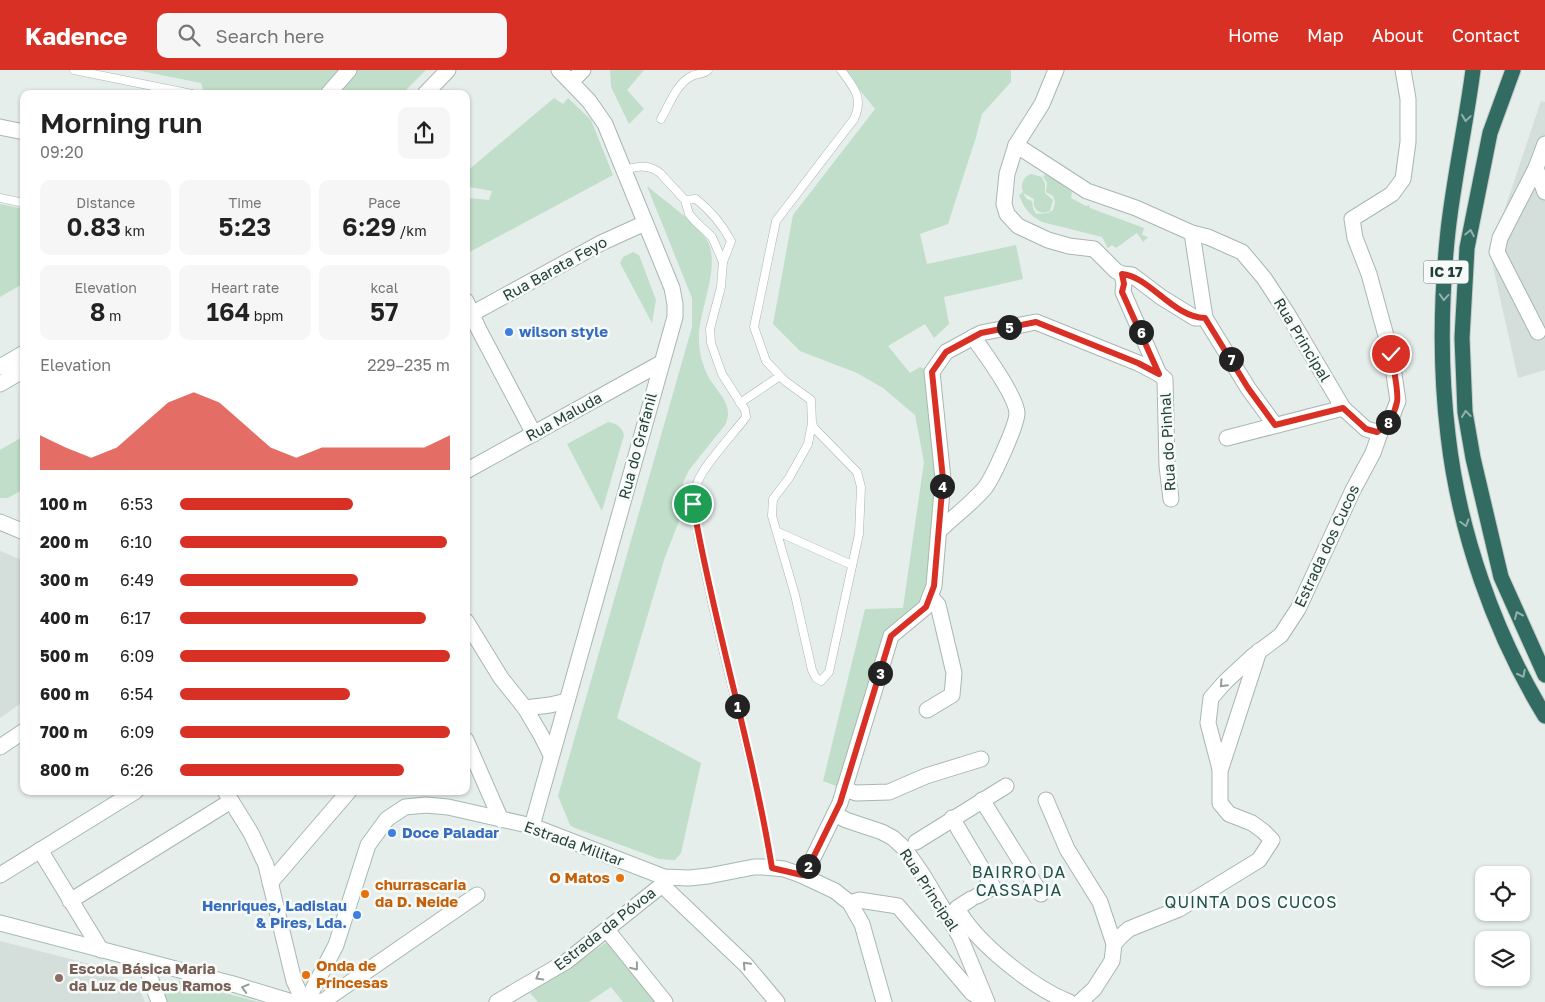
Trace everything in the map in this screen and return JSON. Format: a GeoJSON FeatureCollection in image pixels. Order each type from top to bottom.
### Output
{"type":"FeatureCollection","features":[{"type":"Feature","properties":{"kind":"highway","name":"IC 17"},"geometry":{"type":"LineString","coordinates":[[1473,70],[1448,231],[1442,328],[1448,435],[1462,512],[1482,581],[1504,639],[1545,716]]}},
{"type":"Feature","properties":{"kind":"highway","name":"IC 17"},"geometry":{"type":"LineString","coordinates":[[1513,70],[1490,133],[1467,248],[1462,338],[1465,412],[1473,458],[1501,577],[1545,675]]}},
{"type":"Feature","properties":{"kind":"street"},"geometry":{"type":"LineString","coordinates":[[332,90],[349,70]]}},
{"type":"Feature","properties":{"kind":"street"},"geometry":{"type":"LineString","coordinates":[[429,90],[448,70]]}},
{"type":"Feature","properties":{"kind":"street"},"geometry":{"type":"LineString","coordinates":[[559,70],[572,82],[583,70]]}},
{"type":"Feature","properties":{"kind":"street"},"geometry":{"type":"LineString","coordinates":[[1056,70],[1042,104],[1016,145],[1007,174],[1004,204],[1007,214],[1018,226],[1048,240],[1069,246],[1094,249],[1116,271],[1132,275],[1161,297],[1195,318],[1205,318]]}},
{"type":"Feature","properties":{"kind":"street"},"geometry":{"type":"LineString","coordinates":[[1381,430],[1392,416],[1398,401],[1391,354],[1369,274],[1355,238],[1352,219],[1392,194],[1403,179],[1408,142],[1408,99],[1403,70]]}},
{"type":"Feature","properties":{"kind":"street","name":"Rua do Grafanil"},"geometry":{"type":"LineString","coordinates":[[532,826],[675,317],[676,304],[672,288],[601,116],[572,82]]}},
{"type":"Feature","properties":{"kind":"street"},"geometry":{"type":"LineString","coordinates":[[0,127],[20,131]]}},
{"type":"Feature","properties":{"kind":"street"},"geometry":{"type":"LineString","coordinates":[[1538,332],[1497,252],[1500,238],[1536,168],[1545,144]]}},
{"type":"Feature","properties":{"kind":"street","name":"Rua Principal"},"geometry":{"type":"LineString","coordinates":[[1016,145],[1087,191],[1136,208],[1242,252],[1264,278],[1287,313],[1343,408],[1366,429],[1377,432],[1381,430]]}},
{"type":"Feature","properties":{"kind":"street"},"geometry":{"type":"LineString","coordinates":[[1536,168],[1545,192]]}},
{"type":"Feature","properties":{"kind":"street","name":"Rua Barata Feyo"},"geometry":{"type":"LineString","coordinates":[[470,310],[601,243],[645,223]]}},
{"type":"Feature","properties":{"kind":"street"},"geometry":{"type":"LineString","coordinates":[[1192,232],[1205,318],[1248,388],[1275,425]]}},
{"type":"Feature","properties":{"kind":"street","name":"Rua do Pinhal"},"geometry":{"type":"LineString","coordinates":[[1122,274],[1124,284],[1122,292],[1159,374],[1165,380],[1167,466],[1171,499]]}},
{"type":"Feature","properties":{"kind":"street"},"geometry":{"type":"LineString","coordinates":[[470,314],[534,434]]}},
{"type":"Feature","properties":{"kind":"street"},"geometry":{"type":"LineString","coordinates":[[802,875],[811,862],[835,814],[891,636],[926,607],[934,586],[943,479],[932,372],[946,352],[981,333],[1036,322],[1138,363],[1159,374]]}},
{"type":"Feature","properties":{"kind":"street"},"geometry":{"type":"LineString","coordinates":[[939,531],[985,488],[1013,431],[1017,412],[994,365],[974,337]]}},
{"type":"Feature","properties":{"kind":"street"},"geometry":{"type":"LineString","coordinates":[[0,367],[20,355]]}},
{"type":"Feature","properties":{"kind":"street","name":"Rua Maluda"},"geometry":{"type":"LineString","coordinates":[[470,469],[661,363]]}},
{"type":"Feature","properties":{"kind":"street"},"geometry":{"type":"LineString","coordinates":[[0,384],[20,372]]}},
{"type":"Feature","properties":{"kind":"street"},"geometry":{"type":"LineString","coordinates":[[1227,438],[1343,408]]}},
{"type":"Feature","properties":{"kind":"street","name":"Estrada dos Cucos"},"geometry":{"type":"LineString","coordinates":[[1114,944],[1129,929],[1179,908],[1259,860],[1272,840],[1264,831],[1252,823],[1229,814],[1220,803],[1220,771],[1208,722],[1211,698],[1225,682],[1281,635],[1298,609],[1353,490],[1373,452],[1381,430]]}},
{"type":"Feature","properties":{"kind":"street"},"geometry":{"type":"LineString","coordinates":[[0,522],[20,530]]}},
{"type":"Feature","properties":{"kind":"street"},"geometry":{"type":"LineString","coordinates":[[927,710],[952,695],[954,673],[938,605],[930,596]]}},
{"type":"Feature","properties":{"kind":"street"},"geometry":{"type":"LineString","coordinates":[[470,627],[502,678],[525,708],[542,735],[551,755]]}},
{"type":"Feature","properties":{"kind":"street","name":"Estrada dos Cucos"},"geometry":{"type":"LineString","coordinates":[[1220,771],[1260,652]]}},
{"type":"Feature","properties":{"kind":"street"},"geometry":{"type":"LineString","coordinates":[[525,708],[566,701]]}},
{"type":"Feature","properties":{"kind":"street"},"geometry":{"type":"LineString","coordinates":[[0,747],[20,734]]}},
{"type":"Feature","properties":{"kind":"street"},"geometry":{"type":"LineString","coordinates":[[470,749],[502,820]]}},
{"type":"Feature","properties":{"kind":"street"},"geometry":{"type":"LineString","coordinates":[[844,789],[856,793],[889,792],[926,776],[981,759]]}},
{"type":"Feature","properties":{"kind":"street"},"geometry":{"type":"LineString","coordinates":[[916,842],[1006,786]]}},
{"type":"Feature","properties":{"kind":"street"},"geometry":{"type":"LineString","coordinates":[[0,875],[129,795]]}},
{"type":"Feature","properties":{"kind":"street"},"geometry":{"type":"LineString","coordinates":[[270,883],[346,795]]}},
{"type":"Feature","properties":{"kind":"street"},"geometry":{"type":"LineString","coordinates":[[70,900],[228,796],[251,832],[266,865],[294,981],[304,1002]]}},
{"type":"Feature","properties":{"kind":"street"},"geometry":{"type":"LineString","coordinates":[[982,800],[1041,894]]}},
{"type":"Feature","properties":{"kind":"street"},"geometry":{"type":"LineString","coordinates":[[1046,800],[1067,849],[1100,902],[1114,944],[1112,961],[1095,996],[1080,1002]]}},
{"type":"Feature","properties":{"kind":"street","name":"Estrada Militar"},"geometry":{"type":"LineString","coordinates":[[308,1002],[336,945],[368,845],[387,819],[405,807],[426,805],[448,807],[532,826],[663,881],[754,867],[772,868],[802,875],[835,891],[850,903],[862,924],[884,1002]]}},
{"type":"Feature","properties":{"kind":"street","name":"Rua Principal"},"geometry":{"type":"LineString","coordinates":[[835,814],[846,820],[882,832],[893,838],[905,849],[960,937],[987,1002]]}},
{"type":"Feature","properties":{"kind":"street"},"geometry":{"type":"LineString","coordinates":[[952,818],[993,887],[957,908],[971,930],[1018,972],[1069,1002]]}},
{"type":"Feature","properties":{"kind":"street"},"geometry":{"type":"LineString","coordinates":[[40,850],[101,950]]}},
{"type":"Feature","properties":{"kind":"street"},"geometry":{"type":"LineString","coordinates":[[663,881],[746,965],[778,1002]]}},
{"type":"Feature","properties":{"kind":"street","name":"Estrada da Póvoa"},"geometry":{"type":"LineString","coordinates":[[497,1002],[567,961],[607,930],[663,881]]}},
{"type":"Feature","properties":{"kind":"street"},"geometry":{"type":"LineString","coordinates":[[319,1002],[325,1000],[477,895]]}},
{"type":"Feature","properties":{"kind":"street"},"geometry":{"type":"LineString","coordinates":[[850,903],[859,900],[898,906],[972,992],[987,1002]]}},
{"type":"Feature","properties":{"kind":"street"},"geometry":{"type":"LineString","coordinates":[[0,924],[292,1002]]}},
{"type":"Feature","properties":{"kind":"street"},"geometry":{"type":"LineString","coordinates":[[607,930],[665,1002]]}},
{"type":"Feature","properties":{"kind":"street"},"geometry":{"type":"LineString","coordinates":[[144,961],[159,1002]]}},
{"type":"Feature","properties":{"kind":"lane"},"geometry":{"type":"LineString","coordinates":[[74,70],[172,90]]}},
{"type":"Feature","properties":{"kind":"lane"},"geometry":{"type":"LineString","coordinates":[[661,119],[679,87],[690,77],[705,73],[708,70]]}},
{"type":"Feature","properties":{"kind":"lane"},"geometry":{"type":"LineString","coordinates":[[812,423],[815,429],[857,472],[862,487],[858,534],[852,565],[829,672],[821,681],[816,678],[812,670],[795,595],[772,516],[773,499],[789,478],[808,444],[812,423],[811,400],[785,382],[766,361],[754,327],[776,221],[854,119],[859,108],[859,98],[841,70]]}},
{"type":"Feature","properties":{"kind":"lane"},"geometry":{"type":"LineString","coordinates":[[624,170],[644,166],[655,169],[686,200],[689,214],[712,237],[723,262]]}},
{"type":"Feature","properties":{"kind":"lane"},"geometry":{"type":"LineString","coordinates":[[0,198],[20,202]]}},
{"type":"Feature","properties":{"kind":"lane"},"geometry":{"type":"LineString","coordinates":[[686,200],[696,199],[710,211],[725,229],[731,241],[723,262],[721,287],[710,329],[710,343],[722,374],[740,402],[746,416],[709,464],[698,482],[693,504],[711,596],[765,825],[772,868]]}},
{"type":"Feature","properties":{"kind":"lane"},"geometry":{"type":"LineString","coordinates":[[740,402],[780,376]]}},
{"type":"Feature","properties":{"kind":"lane"},"geometry":{"type":"LineString","coordinates":[[778,532],[852,565]]}},
{"type":"Feature","properties":{"kind":"shaded area"},"geometry":{"type":"Polygon","coordinates":[[[1541,101],[1545,102],[1545,370],[1518,378],[1490,253],[1541,101]]]}},
{"type":"Feature","properties":{"kind":"shaded area"},"geometry":{"type":"Polygon","coordinates":[[[0,551],[20,559],[20,704],[0,718],[0,551]]]}},
{"type":"Feature","properties":{"kind":"shaded area","name":"Escola Básica Maria da Luz de Deus Ramos"},"geometry":{"type":"Polygon","coordinates":[[[0,941],[94,965],[141,992],[145,1002],[0,1002],[0,941]]]}},
{"type":"Feature","properties":{"kind":"green space"},"geometry":{"type":"Polygon","coordinates":[[[136,70],[426,70],[406,90],[203,90],[201,83],[136,70]]]}},
{"type":"Feature","properties":{"kind":"green space"},"geometry":{"type":"Polygon","coordinates":[[[610,70],[644,70],[627,90],[644,109],[629,124],[611,87],[610,70]]]}},
{"type":"Feature","properties":{"kind":"green space"},"geometry":{"type":"Polygon","coordinates":[[[844,70],[1011,70],[1011,82],[982,114],[948,224],[920,234],[927,264],[1016,245],[1023,279],[944,297],[949,324],[934,338],[925,324],[888,346],[910,373],[920,367],[932,372],[943,479],[934,586],[891,636],[844,789],[823,781],[865,609],[903,608],[924,462],[915,415],[883,388],[857,373],[800,351],[773,324],[793,215],[875,109],[844,70]]]}},
{"type":"Feature","properties":{"kind":"green space"},"geometry":{"type":"Polygon","coordinates":[[[554,98],[563,104],[568,98],[591,120],[613,175],[470,252],[470,198],[489,200],[492,191],[470,187],[470,169],[554,98]]]}},
{"type":"Feature","properties":{"kind":"green space"},"geometry":{"type":"Polygon","coordinates":[[[1050,172],[1072,192],[1071,198],[1086,206],[1089,205],[1090,208],[1144,228],[1142,235],[1148,237],[1143,242],[1137,233],[1116,248],[1112,245],[1108,248],[1102,237],[1042,222],[1037,219],[1028,211],[1019,195],[1023,192],[1022,184],[1024,179],[1031,174],[1042,177],[1045,184],[1045,193],[1053,200],[1050,211],[1038,211],[1034,206],[1034,199],[1023,193],[1027,199],[1032,201],[1036,214],[1048,213],[1053,210],[1055,202],[1053,196],[1046,192],[1047,183],[1043,176],[1050,172]]]}},
{"type":"Feature","properties":{"kind":"green space"},"geometry":{"type":"Polygon","coordinates":[[[647,186],[688,219],[707,240],[711,251],[711,276],[699,330],[699,341],[702,360],[707,374],[724,400],[728,412],[725,425],[689,470],[683,483],[683,511],[665,557],[617,718],[701,763],[681,853],[675,860],[659,859],[575,828],[570,825],[558,796],[692,327],[692,298],[647,186]]]}},
{"type":"Feature","properties":{"kind":"green space"},"geometry":{"type":"Polygon","coordinates":[[[0,204],[20,208],[20,285],[0,297],[0,204]]]}},
{"type":"Feature","properties":{"kind":"green space"},"geometry":{"type":"Polygon","coordinates":[[[633,252],[639,255],[656,300],[652,323],[620,263],[623,257],[633,252]]]}},
{"type":"Feature","properties":{"kind":"green space"},"geometry":{"type":"Polygon","coordinates":[[[608,422],[622,429],[624,435],[602,511],[567,444],[608,422]]]}},
{"type":"Feature","properties":{"kind":"green space"},"geometry":{"type":"Polygon","coordinates":[[[20,438],[20,491],[8,498],[0,498],[0,450],[20,438]]]}},
{"type":"Feature","properties":{"kind":"green space"},"geometry":{"type":"Polygon","coordinates":[[[607,942],[658,1002],[623,1002],[611,987],[589,1002],[538,1002],[530,993],[607,942]]]}},
{"type":"Feature","properties":{"kind":"green space"},"geometry":{"type":"Polygon","coordinates":[[[180,981],[259,1002],[166,1002],[163,992],[168,984],[180,981]]]}},
{"type":"Feature","properties":{"kind":"place","name":"wilson style"},"geometry":{"type":"Point","coordinates":[509,332]}},
{"type":"Feature","properties":{"kind":"place","name":"Doce Paladar"},"geometry":{"type":"Point","coordinates":[392,833]}},
{"type":"Feature","properties":{"kind":"place","name":"O Matos"},"geometry":{"type":"Point","coordinates":[620,878]}},
{"type":"Feature","properties":{"kind":"place","name":"churrascaria da D. Neide"},"geometry":{"type":"Point","coordinates":[365,894]}},
{"type":"Feature","properties":{"kind":"place","name":"Henriques, Ladislau & Pires, Lda."},"geometry":{"type":"Point","coordinates":[357,915]}},
{"type":"Feature","properties":{"kind":"place","name":"Onda de Princesas"},"geometry":{"type":"Point","coordinates":[306,975]}},
{"type":"Feature","properties":{"kind":"place","name":"Escola Básica Maria da Luz de Deus Ramos"},"geometry":{"type":"Point","coordinates":[59,978]}},
{"type":"Feature","properties":{"kind":"district","name":"BAIRRO DA CASSAPIA"},"geometry":{"type":"Point","coordinates":[1019,881]}},
{"type":"Feature","properties":{"kind":"district","name":"QUINTA DOS CUCOS"},"geometry":{"type":"Point","coordinates":[1251,902]}},
{"type":"Feature","properties":{"kind":"route"},"geometry":{"type":"LineString","coordinates":[[693,504],[711,596],[765,825],[772,868],[802,875],[811,862],[840,803],[891,636],[926,607],[934,586],[943,479],[932,372],[946,352],[981,333],[1036,322],[1138,363],[1159,374],[1122,292],[1124,284],[1122,274],[1132,275],[1161,297],[1195,318],[1205,318],[1248,388],[1275,425],[1343,408],[1366,429],[1377,432],[1381,430],[1392,416],[1398,401],[1391,354]]}}]}
